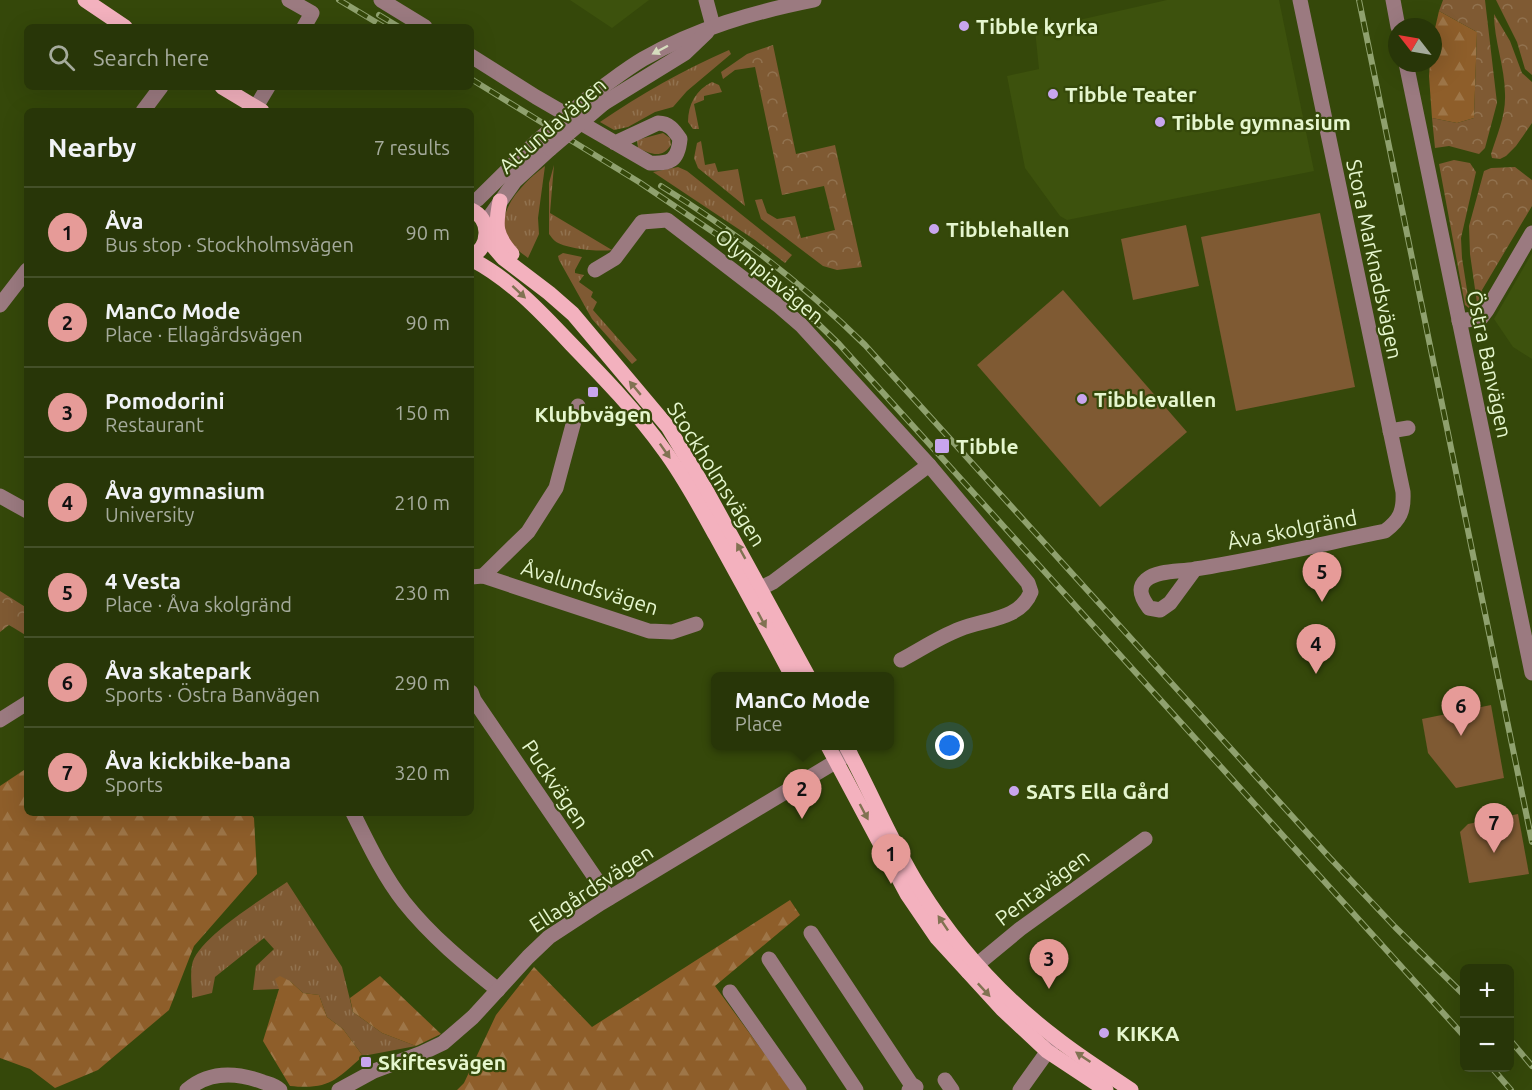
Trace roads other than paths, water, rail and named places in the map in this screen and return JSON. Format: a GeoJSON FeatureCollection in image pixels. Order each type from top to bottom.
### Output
{"type":"FeatureCollection","features":[{"type":"Feature","properties":{"kind":"main road"},"geometry":{"type":"LineString","coordinates":[[85,0],[120,24]]}},
{"type":"Feature","properties":{"kind":"main road"},"geometry":{"type":"LineString","coordinates":[[227,90],[257,108]]}},
{"type":"Feature","properties":{"kind":"main road"},"geometry":{"type":"LineString","coordinates":[[500,201],[496,225],[501,241],[549,293]]}},
{"type":"Feature","properties":{"kind":"main road","name":"Stockholmsvägen"},"geometry":{"type":"LineString","coordinates":[[474,212],[503,258],[573,314],[668,427],[706,490],[790,672]]}},
{"type":"Feature","properties":{"kind":"main road"},"geometry":{"type":"LineString","coordinates":[[474,255],[483,247],[485,231]]}},
{"type":"Feature","properties":{"kind":"main road","name":"Stockholmsvägen"},"geometry":{"type":"LineString","coordinates":[[474,260],[494,270],[515,289],[556,328],[633,409],[672,462],[805,672]]}},
{"type":"Feature","properties":{"kind":"main road"},"geometry":{"type":"LineString","coordinates":[[830,750],[907,894],[937,938],[1010,1000],[1052,1045],[1106,1090]]}},
{"type":"Feature","properties":{"kind":"main road"},"geometry":{"type":"LineString","coordinates":[[849,750],[918,886],[972,968]]}},
{"type":"Feature","properties":{"kind":"main road"},"geometry":{"type":"LineString","coordinates":[[1052,1045],[1131,1090]]}},
{"type":"Feature","properties":{"kind":"street"},"geometry":{"type":"LineString","coordinates":[[289,0],[312,13],[306,24]]}},
{"type":"Feature","properties":{"kind":"street"},"geometry":{"type":"LineString","coordinates":[[381,0],[420,24]]}},
{"type":"Feature","properties":{"kind":"street"},"geometry":{"type":"LineString","coordinates":[[706,0],[713,26]]}},
{"type":"Feature","properties":{"kind":"street","name":"Attundavägen"},"geometry":{"type":"LineString","coordinates":[[474,201],[599,98],[685,53],[713,26],[814,0]]}},
{"type":"Feature","properties":{"kind":"street","name":"Stora Marknadsvägen"},"geometry":{"type":"LineString","coordinates":[[1300,0],[1403,492],[1404,506],[1401,517],[1395,524]]}},
{"type":"Feature","properties":{"kind":"street"},"geometry":{"type":"LineString","coordinates":[[1393,0],[1396,18]]}},
{"type":"Feature","properties":{"kind":"street"},"geometry":{"type":"LineString","coordinates":[[474,58],[615,143]]}},
{"type":"Feature","properties":{"kind":"street","name":"Östra Banvägen"},"geometry":{"type":"LineString","coordinates":[[1408,72],[1532,672]]}},
{"type":"Feature","properties":{"kind":"street"},"geometry":{"type":"LineString","coordinates":[[146,108],[159,90]]}},
{"type":"Feature","properties":{"kind":"street"},"geometry":{"type":"LineString","coordinates":[[259,108],[267,90]]}},
{"type":"Feature","properties":{"kind":"street","name":"Attundavägen"},"geometry":{"type":"LineString","coordinates":[[485,231],[500,201],[543,145]]}},
{"type":"Feature","properties":{"kind":"street","name":"Olympiavägen"},"geometry":{"type":"LineString","coordinates":[[596,270],[615,258],[642,222],[667,220],[779,306],[801,326],[929,465],[1028,583],[1031,592],[1028,601],[1009,615],[959,630],[901,660]]}},
{"type":"Feature","properties":{"kind":"street"},"geometry":{"type":"LineString","coordinates":[[1460,321],[1481,318],[1532,233]]}},
{"type":"Feature","properties":{"kind":"street"},"geometry":{"type":"LineString","coordinates":[[0,305],[24,274]]}},
{"type":"Feature","properties":{"kind":"street"},"geometry":{"type":"LineString","coordinates":[[477,577],[528,532],[556,488],[578,406]]}},
{"type":"Feature","properties":{"kind":"street"},"geometry":{"type":"LineString","coordinates":[[1390,431],[1408,428]]}},
{"type":"Feature","properties":{"kind":"street"},"geometry":{"type":"LineString","coordinates":[[755,592],[929,465]]}},
{"type":"Feature","properties":{"kind":"street"},"geometry":{"type":"LineString","coordinates":[[0,496],[24,508]]}},
{"type":"Feature","properties":{"kind":"street","name":"Åva skolgränd"},"geometry":{"type":"LineString","coordinates":[[1195,569],[1385,531],[1395,524]]}},
{"type":"Feature","properties":{"kind":"street","name":"Åvalundsvägen"},"geometry":{"type":"LineString","coordinates":[[477,577],[649,631],[672,632],[696,624]]}},
{"type":"Feature","properties":{"kind":"street","name":"Puckvägen"},"geometry":{"type":"LineString","coordinates":[[474,700],[609,898]]}},
{"type":"Feature","properties":{"kind":"street"},"geometry":{"type":"LineString","coordinates":[[0,720],[24,705]]}},
{"type":"Feature","properties":{"kind":"street","name":"Ellagårdsvägen"},"geometry":{"type":"LineString","coordinates":[[339,1090],[374,1071],[422,1053],[442,1042],[473,1017],[549,937],[836,760],[847,750]]}},
{"type":"Feature","properties":{"kind":"street"},"geometry":{"type":"LineString","coordinates":[[354,816],[370,847],[402,899],[426,928],[459,960],[498,990]]}},
{"type":"Feature","properties":{"kind":"street","name":"Pentavägen"},"geometry":{"type":"LineString","coordinates":[[972,968],[1020,929],[1145,839]]}},
{"type":"Feature","properties":{"kind":"street"},"geometry":{"type":"LineString","coordinates":[[811,933],[915,1089]]}},
{"type":"Feature","properties":{"kind":"street"},"geometry":{"type":"LineString","coordinates":[[769,958],[856,1090]]}},
{"type":"Feature","properties":{"kind":"street"},"geometry":{"type":"LineString","coordinates":[[730,992],[799,1090]]}},
{"type":"Feature","properties":{"kind":"street"},"geometry":{"type":"LineString","coordinates":[[1020,1090],[1052,1045]]}},
{"type":"Feature","properties":{"kind":"street"},"geometry":{"type":"LineString","coordinates":[[187,1090],[197,1082],[216,1075],[231,1075],[253,1078],[280,1090]]}},
{"type":"Feature","properties":{"kind":"railway"},"geometry":{"type":"LineString","coordinates":[[339,0],[379,24]]}},
{"type":"Feature","properties":{"kind":"railway"},"geometry":{"type":"LineString","coordinates":[[1359,0],[1532,842]]}},
{"type":"Feature","properties":{"kind":"railway"},"geometry":{"type":"LineString","coordinates":[[379,15],[394,24]]}},
{"type":"Feature","properties":{"kind":"railway"},"geometry":{"type":"LineString","coordinates":[[474,81],[639,182],[716,234],[782,289],[839,344],[1460,1032]]}},
{"type":"Feature","properties":{"kind":"railway"},"geometry":{"type":"LineString","coordinates":[[661,186],[768,260],[818,301],[865,345],[1330,858],[1460,991]]}},
{"type":"Feature","properties":{"kind":"railway"},"geometry":{"type":"LineString","coordinates":[[1514,1045],[1532,1066]]}},
{"type":"Feature","properties":{"kind":"railway"},"geometry":{"type":"LineString","coordinates":[[1495,1072],[1511,1090]]}},
{"type":"Feature","properties":{"kind":"place","name":"Tibble kyrka"},"geometry":{"type":"Point","coordinates":[964,26]}},
{"type":"Feature","properties":{"kind":"place","name":"Tibble Teater"},"geometry":{"type":"Point","coordinates":[1053,94]}},
{"type":"Feature","properties":{"kind":"place","name":"Tibble gymnasium"},"geometry":{"type":"Point","coordinates":[1160,122]}},
{"type":"Feature","properties":{"kind":"place","name":"Tibblehallen"},"geometry":{"type":"Point","coordinates":[934,229]}},
{"type":"Feature","properties":{"kind":"place","name":"Klubbvägen"},"geometry":{"type":"Point","coordinates":[593,392]}},
{"type":"Feature","properties":{"kind":"place","name":"Tibblevallen"},"geometry":{"type":"Point","coordinates":[1082,399]}},
{"type":"Feature","properties":{"kind":"place","name":"Tibble"},"geometry":{"type":"Point","coordinates":[942,446]}},
{"type":"Feature","properties":{"kind":"place","name":"4 Vesta"},"geometry":{"type":"Point","coordinates":[1322,602]}},
{"type":"Feature","properties":{"kind":"place","name":"Åva gymnasium"},"geometry":{"type":"Point","coordinates":[1316,674]}},
{"type":"Feature","properties":{"kind":"place","name":"Åva skatepark"},"geometry":{"type":"Point","coordinates":[1461,736]}},
{"type":"Feature","properties":{"kind":"place","name":"SATS Ella Gård"},"geometry":{"type":"Point","coordinates":[1014,791]}},
{"type":"Feature","properties":{"kind":"place","name":"ManCo Mode"},"geometry":{"type":"Point","coordinates":[802,819]}},
{"type":"Feature","properties":{"kind":"place","name":"Åva kickbike-bana"},"geometry":{"type":"Point","coordinates":[1494,853]}},
{"type":"Feature","properties":{"kind":"place","name":"Åva"},"geometry":{"type":"Point","coordinates":[891,884]}},
{"type":"Feature","properties":{"kind":"place","name":"Pomodorini"},"geometry":{"type":"Point","coordinates":[1049,989]}},
{"type":"Feature","properties":{"kind":"place","name":"KIKKA"},"geometry":{"type":"Point","coordinates":[1104,1033]}},
{"type":"Feature","properties":{"kind":"place","name":"Skiftesvägen"},"geometry":{"type":"Point","coordinates":[366,1062]}}]}
